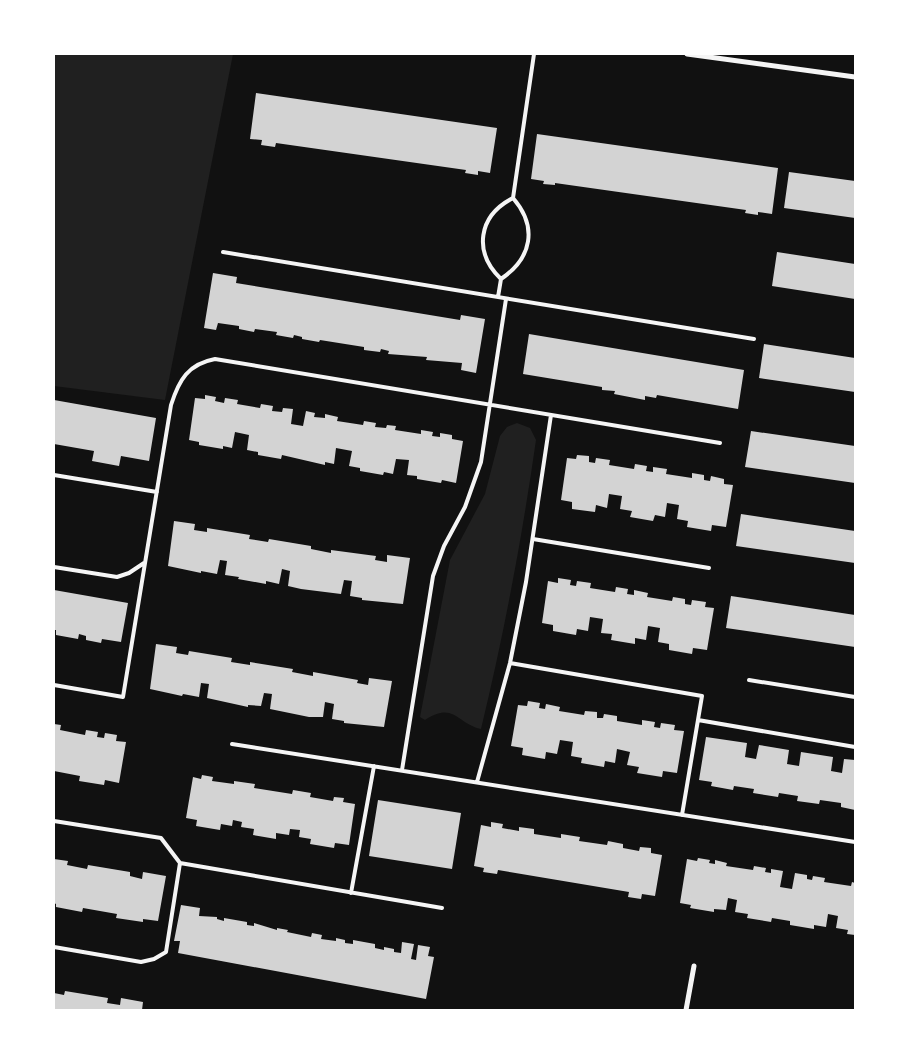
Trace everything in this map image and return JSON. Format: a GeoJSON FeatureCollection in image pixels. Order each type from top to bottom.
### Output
{"type":"FeatureCollection","features":[{"type":"Feature","properties":{"kind":"street"},"geometry":{"type":"LineString","coordinates":[[687,54],[855,77]]}},
{"type":"Feature","properties":{"kind":"street"},"geometry":{"type":"LineString","coordinates":[[686,1010],[694,966]]}},
{"type":"Feature","properties":{"kind":"lane"},"geometry":{"type":"LineString","coordinates":[[498,297],[501,279],[520,263],[528,240],[526,217],[513,198],[534,54]]}},
{"type":"Feature","properties":{"kind":"lane"},"geometry":{"type":"LineString","coordinates":[[501,279],[488,264],[484,255],[483,232],[494,212],[513,198]]}},
{"type":"Feature","properties":{"kind":"lane"},"geometry":{"type":"LineString","coordinates":[[224,252],[754,339]]}},
{"type":"Feature","properties":{"kind":"lane"},"geometry":{"type":"LineString","coordinates":[[402,770],[433,576],[444,546],[474,485],[481,462],[506,298]]}},
{"type":"Feature","properties":{"kind":"lane"},"geometry":{"type":"LineString","coordinates":[[54,685],[122,696],[171,405],[177,386],[188,370],[206,361],[215,359],[720,443]]}},
{"type":"Feature","properties":{"kind":"lane"},"geometry":{"type":"LineString","coordinates":[[477,782],[510,663],[533,539],[551,415]]}},
{"type":"Feature","properties":{"kind":"lane"},"geometry":{"type":"LineString","coordinates":[[54,474],[157,492]]}},
{"type":"Feature","properties":{"kind":"lane"},"geometry":{"type":"LineString","coordinates":[[533,539],[709,568]]}},
{"type":"Feature","properties":{"kind":"lane"},"geometry":{"type":"LineString","coordinates":[[54,567],[117,577],[129,573],[145,563]]}},
{"type":"Feature","properties":{"kind":"lane"},"geometry":{"type":"LineString","coordinates":[[510,663],[702,696],[682,815]]}},
{"type":"Feature","properties":{"kind":"lane"},"geometry":{"type":"LineString","coordinates":[[750,680],[855,697]]}},
{"type":"Feature","properties":{"kind":"lane"},"geometry":{"type":"LineString","coordinates":[[698,720],[855,747]]}},
{"type":"Feature","properties":{"kind":"lane"},"geometry":{"type":"LineString","coordinates":[[232,744],[855,842]]}},
{"type":"Feature","properties":{"kind":"lane"},"geometry":{"type":"LineString","coordinates":[[351,892],[374,766]]}},
{"type":"Feature","properties":{"kind":"lane"},"geometry":{"type":"LineString","coordinates":[[54,821],[161,838],[180,863],[442,908]]}},
{"type":"Feature","properties":{"kind":"lane"},"geometry":{"type":"LineString","coordinates":[[54,947],[141,962],[154,959],[166,952],[180,863]]}},
{"type":"Feature","properties":{"kind":"shaded area"},"geometry":{"type":"Polygon","coordinates":[[[54,54],[233,54],[165,400],[54,386],[54,54]]]}},
{"type":"Feature","properties":{"kind":"shaded area"},"geometry":{"type":"Polygon","coordinates":[[[517,423],[530,428],[536,440],[512,586],[481,729],[449,713],[435,715],[425,720],[420,717],[450,560],[485,494],[500,436],[507,427],[517,423]]]}},
{"type":"Feature","properties":{"kind":"building"},"geometry":{"type":"Polygon","coordinates":[[[256,93],[497,128],[490,173],[478,171],[478,175],[465,173],[466,170],[276,143],[275,147],[261,145],[262,140],[250,139],[256,93]]]}},
{"type":"Feature","properties":{"kind":"building"},"geometry":{"type":"Polygon","coordinates":[[[537,134],[778,168],[772,214],[758,212],[758,215],[745,213],[746,210],[555,183],[555,185],[543,184],[544,181],[531,179],[537,134]]]}},
{"type":"Feature","properties":{"kind":"building"},"geometry":{"type":"Polygon","coordinates":[[[789,172],[855,181],[855,218],[784,208],[789,172]]]}},
{"type":"Feature","properties":{"kind":"building"},"geometry":{"type":"Polygon","coordinates":[[[777,252],[855,264],[855,299],[772,286],[777,252]]]}},
{"type":"Feature","properties":{"kind":"building"},"geometry":{"type":"Polygon","coordinates":[[[213,273],[237,277],[236,283],[460,320],[461,315],[485,319],[476,373],[461,370],[462,363],[426,360],[427,357],[388,354],[389,351],[381,349],[380,352],[364,350],[364,347],[320,340],[319,342],[302,339],[302,337],[294,335],[293,338],[276,335],[277,332],[255,329],[254,332],[239,329],[239,326],[218,323],[216,330],[204,328],[213,273]]]}},
{"type":"Feature","properties":{"kind":"building"},"geometry":{"type":"Polygon","coordinates":[[[529,334],[744,370],[738,409],[657,395],[656,398],[645,396],[645,400],[614,394],[615,391],[602,390],[602,387],[523,374],[529,334]]]}},
{"type":"Feature","properties":{"kind":"building"},"geometry":{"type":"Polygon","coordinates":[[[764,344],[855,358],[855,392],[759,378],[764,344]]]}},
{"type":"Feature","properties":{"kind":"building"},"geometry":{"type":"Polygon","coordinates":[[[205,395],[216,397],[215,401],[224,403],[225,398],[238,400],[237,404],[260,408],[261,404],[273,406],[272,411],[282,412],[283,408],[293,409],[291,424],[303,426],[306,411],[315,413],[314,417],[325,418],[325,414],[338,417],[337,421],[363,425],[364,421],[376,423],[375,427],[386,428],[387,425],[396,426],[395,430],[421,434],[421,430],[433,432],[432,436],[440,437],[440,433],[452,435],[452,439],[463,441],[456,483],[442,480],[441,483],[417,479],[417,476],[407,475],[409,460],[396,459],[393,474],[384,472],[383,475],[360,471],[360,468],[349,466],[352,451],[336,448],[334,464],[325,462],[325,465],[282,455],[281,459],[258,455],[258,452],[247,450],[249,435],[235,432],[232,448],[223,446],[223,449],[199,445],[199,442],[189,440],[195,398],[205,399],[205,395]]]}},
{"type":"Feature","properties":{"kind":"building"},"geometry":{"type":"Polygon","coordinates":[[[54,400],[156,418],[149,461],[121,456],[119,466],[92,461],[94,451],[54,444],[54,400]]]}},
{"type":"Feature","properties":{"kind":"building"},"geometry":{"type":"Polygon","coordinates":[[[751,431],[855,446],[855,483],[745,467],[751,431]]]}},
{"type":"Feature","properties":{"kind":"building"},"geometry":{"type":"Polygon","coordinates":[[[577,455],[589,456],[589,462],[595,463],[596,458],[610,460],[609,465],[634,469],[635,464],[647,466],[646,471],[653,472],[653,467],[667,469],[666,474],[692,478],[692,473],[704,475],[704,480],[710,481],[711,476],[724,479],[724,484],[733,485],[726,527],[712,525],[711,531],[687,527],[688,521],[677,519],[679,505],[667,503],[665,517],[655,515],[653,521],[630,517],[632,511],[620,509],[622,496],[609,494],[607,508],[596,505],[595,512],[572,509],[572,502],[561,500],[567,458],[576,459],[577,455]]]}},
{"type":"Feature","properties":{"kind":"building"},"geometry":{"type":"Polygon","coordinates":[[[741,514],[855,531],[855,563],[736,546],[741,514]]]}},
{"type":"Feature","properties":{"kind":"building"},"geometry":{"type":"Polygon","coordinates":[[[174,521],[195,524],[194,530],[207,532],[207,528],[250,535],[249,539],[268,542],[269,539],[311,546],[311,549],[331,553],[331,550],[376,556],[375,560],[387,562],[387,555],[410,558],[403,604],[362,600],[362,598],[350,596],[352,581],[344,580],[341,594],[288,586],[290,571],[282,569],[279,584],[266,581],[266,584],[225,575],[227,561],[220,560],[217,574],[201,571],[201,573],[168,566],[174,521]]]}},
{"type":"Feature","properties":{"kind":"building"},"geometry":{"type":"Polygon","coordinates":[[[558,578],[571,580],[570,585],[576,586],[577,581],[591,583],[590,588],[615,592],[616,587],[628,589],[627,594],[634,595],[634,590],[648,593],[647,597],[672,601],[673,597],[685,599],[685,604],[691,605],[692,600],[706,602],[705,607],[714,608],[707,650],[693,648],[692,654],[669,650],[669,644],[658,642],[660,628],[648,626],[646,640],[635,638],[635,644],[611,640],[612,634],[601,633],[603,619],[590,617],[588,631],[577,629],[576,635],[553,631],[553,625],[542,623],[548,581],[558,583],[558,578]]]}},
{"type":"Feature","properties":{"kind":"building"},"geometry":{"type":"Polygon","coordinates":[[[54,590],[128,603],[121,642],[102,639],[101,643],[86,640],[86,636],[79,634],[78,639],[56,635],[56,630],[54,630],[54,590]]]}},
{"type":"Feature","properties":{"kind":"building"},"geometry":{"type":"Polygon","coordinates":[[[731,596],[855,615],[855,647],[726,628],[731,596]]]}},
{"type":"Feature","properties":{"kind":"building"},"geometry":{"type":"Polygon","coordinates":[[[156,644],[177,647],[176,653],[188,655],[189,651],[232,658],[231,662],[250,665],[250,662],[293,669],[292,672],[313,676],[313,672],[358,680],[357,683],[368,685],[369,678],[392,681],[384,727],[344,723],[344,721],[332,719],[334,704],[325,702],[323,717],[309,717],[270,709],[272,694],[264,693],[261,706],[248,705],[248,707],[207,698],[209,684],[201,683],[199,697],[183,694],[182,696],[150,689],[156,644]]]}},
{"type":"Feature","properties":{"kind":"building"},"geometry":{"type":"Polygon","coordinates":[[[528,701],[540,703],[539,708],[545,709],[546,704],[560,707],[559,711],[584,715],[585,711],[597,712],[597,718],[603,718],[604,714],[617,716],[617,721],[642,725],[642,720],[655,722],[654,727],[660,728],[661,723],[675,725],[674,730],[684,731],[677,773],[663,771],[662,777],[637,773],[639,767],[627,765],[630,752],[617,749],[615,763],[605,761],[604,767],[581,763],[582,758],[571,756],[573,742],[560,740],[557,754],[546,752],[545,759],[522,755],[523,748],[511,746],[518,705],[527,706],[528,701]]]}},
{"type":"Feature","properties":{"kind":"building"},"geometry":{"type":"Polygon","coordinates":[[[54,724],[61,725],[60,730],[85,735],[86,730],[98,732],[97,737],[104,738],[105,733],[117,735],[116,741],[126,742],[119,783],[105,780],[104,785],[79,781],[80,776],[54,771],[54,724]]]}},
{"type":"Feature","properties":{"kind":"building"},"geometry":{"type":"Polygon","coordinates":[[[706,737],[747,743],[745,757],[756,759],[759,745],[789,750],[787,764],[799,766],[801,752],[833,757],[831,771],[842,773],[844,759],[855,760],[855,810],[841,807],[841,803],[820,800],[819,804],[797,801],[798,796],[779,793],[778,797],[753,793],[754,789],[734,786],[733,790],[711,786],[712,782],[699,780],[706,737]]]}},
{"type":"Feature","properties":{"kind":"building"},"geometry":{"type":"Polygon","coordinates":[[[202,775],[213,777],[212,781],[234,784],[234,781],[255,784],[254,788],[292,794],[293,790],[311,793],[310,797],[333,801],[334,797],[344,798],[343,802],[355,804],[349,845],[335,843],[334,848],[310,844],[311,839],[299,837],[300,830],[290,829],[289,835],[276,833],[276,839],[253,835],[254,829],[241,827],[242,822],[233,820],[232,826],[221,824],[220,830],[196,826],[197,820],[186,818],[193,777],[201,779],[202,775]]]}},
{"type":"Feature","properties":{"kind":"building"},"geometry":{"type":"Polygon","coordinates":[[[378,800],[461,813],[452,869],[369,856],[378,800]]]}},
{"type":"Feature","properties":{"kind":"building"},"geometry":{"type":"Polygon","coordinates":[[[491,822],[503,824],[502,828],[519,831],[519,827],[534,829],[534,834],[561,838],[561,834],[580,837],[579,841],[607,845],[608,841],[623,844],[623,848],[639,851],[640,847],[651,848],[651,853],[662,855],[655,896],[642,894],[641,899],[628,897],[629,892],[498,870],[497,874],[483,872],[484,868],[474,866],[481,825],[491,827],[491,822]]]}},
{"type":"Feature","properties":{"kind":"building"},"geometry":{"type":"Polygon","coordinates":[[[698,858],[710,860],[709,863],[715,864],[715,860],[727,863],[726,866],[753,870],[754,866],[766,868],[765,872],[771,873],[771,869],[783,871],[780,887],[792,889],[795,873],[807,875],[807,879],[812,880],[813,876],[825,878],[824,882],[851,886],[852,882],[855,883],[855,935],[847,934],[848,930],[836,928],[838,916],[828,914],[826,927],[814,925],[814,929],[790,925],[790,921],[772,918],[771,922],[747,918],[748,914],[735,912],[737,900],[728,898],[726,910],[714,909],[714,912],[690,908],[691,905],[680,903],[687,859],[697,861],[698,858]]]}},
{"type":"Feature","properties":{"kind":"building"},"geometry":{"type":"Polygon","coordinates":[[[54,859],[68,861],[67,865],[87,869],[88,865],[130,872],[130,876],[142,879],[143,872],[166,876],[158,921],[143,919],[143,922],[116,918],[117,914],[83,908],[82,912],[56,907],[54,903],[54,859]]]}},
{"type":"Feature","properties":{"kind":"building"},"geometry":{"type":"Polygon","coordinates":[[[181,905],[200,908],[199,916],[217,917],[217,919],[224,921],[224,918],[247,922],[247,925],[254,926],[254,923],[311,937],[312,933],[322,935],[321,939],[336,941],[336,938],[345,940],[345,943],[353,944],[353,940],[375,944],[375,948],[384,950],[384,947],[394,949],[394,952],[401,953],[402,942],[414,944],[411,959],[416,960],[418,945],[430,947],[428,956],[434,957],[426,999],[178,953],[180,941],[174,941],[181,905]]]}},
{"type":"Feature","properties":{"kind":"building"},"geometry":{"type":"Polygon","coordinates":[[[65,991],[108,998],[107,1003],[120,1005],[121,998],[143,1002],[142,1010],[54,1010],[54,993],[64,995],[65,991]]]}}]}
